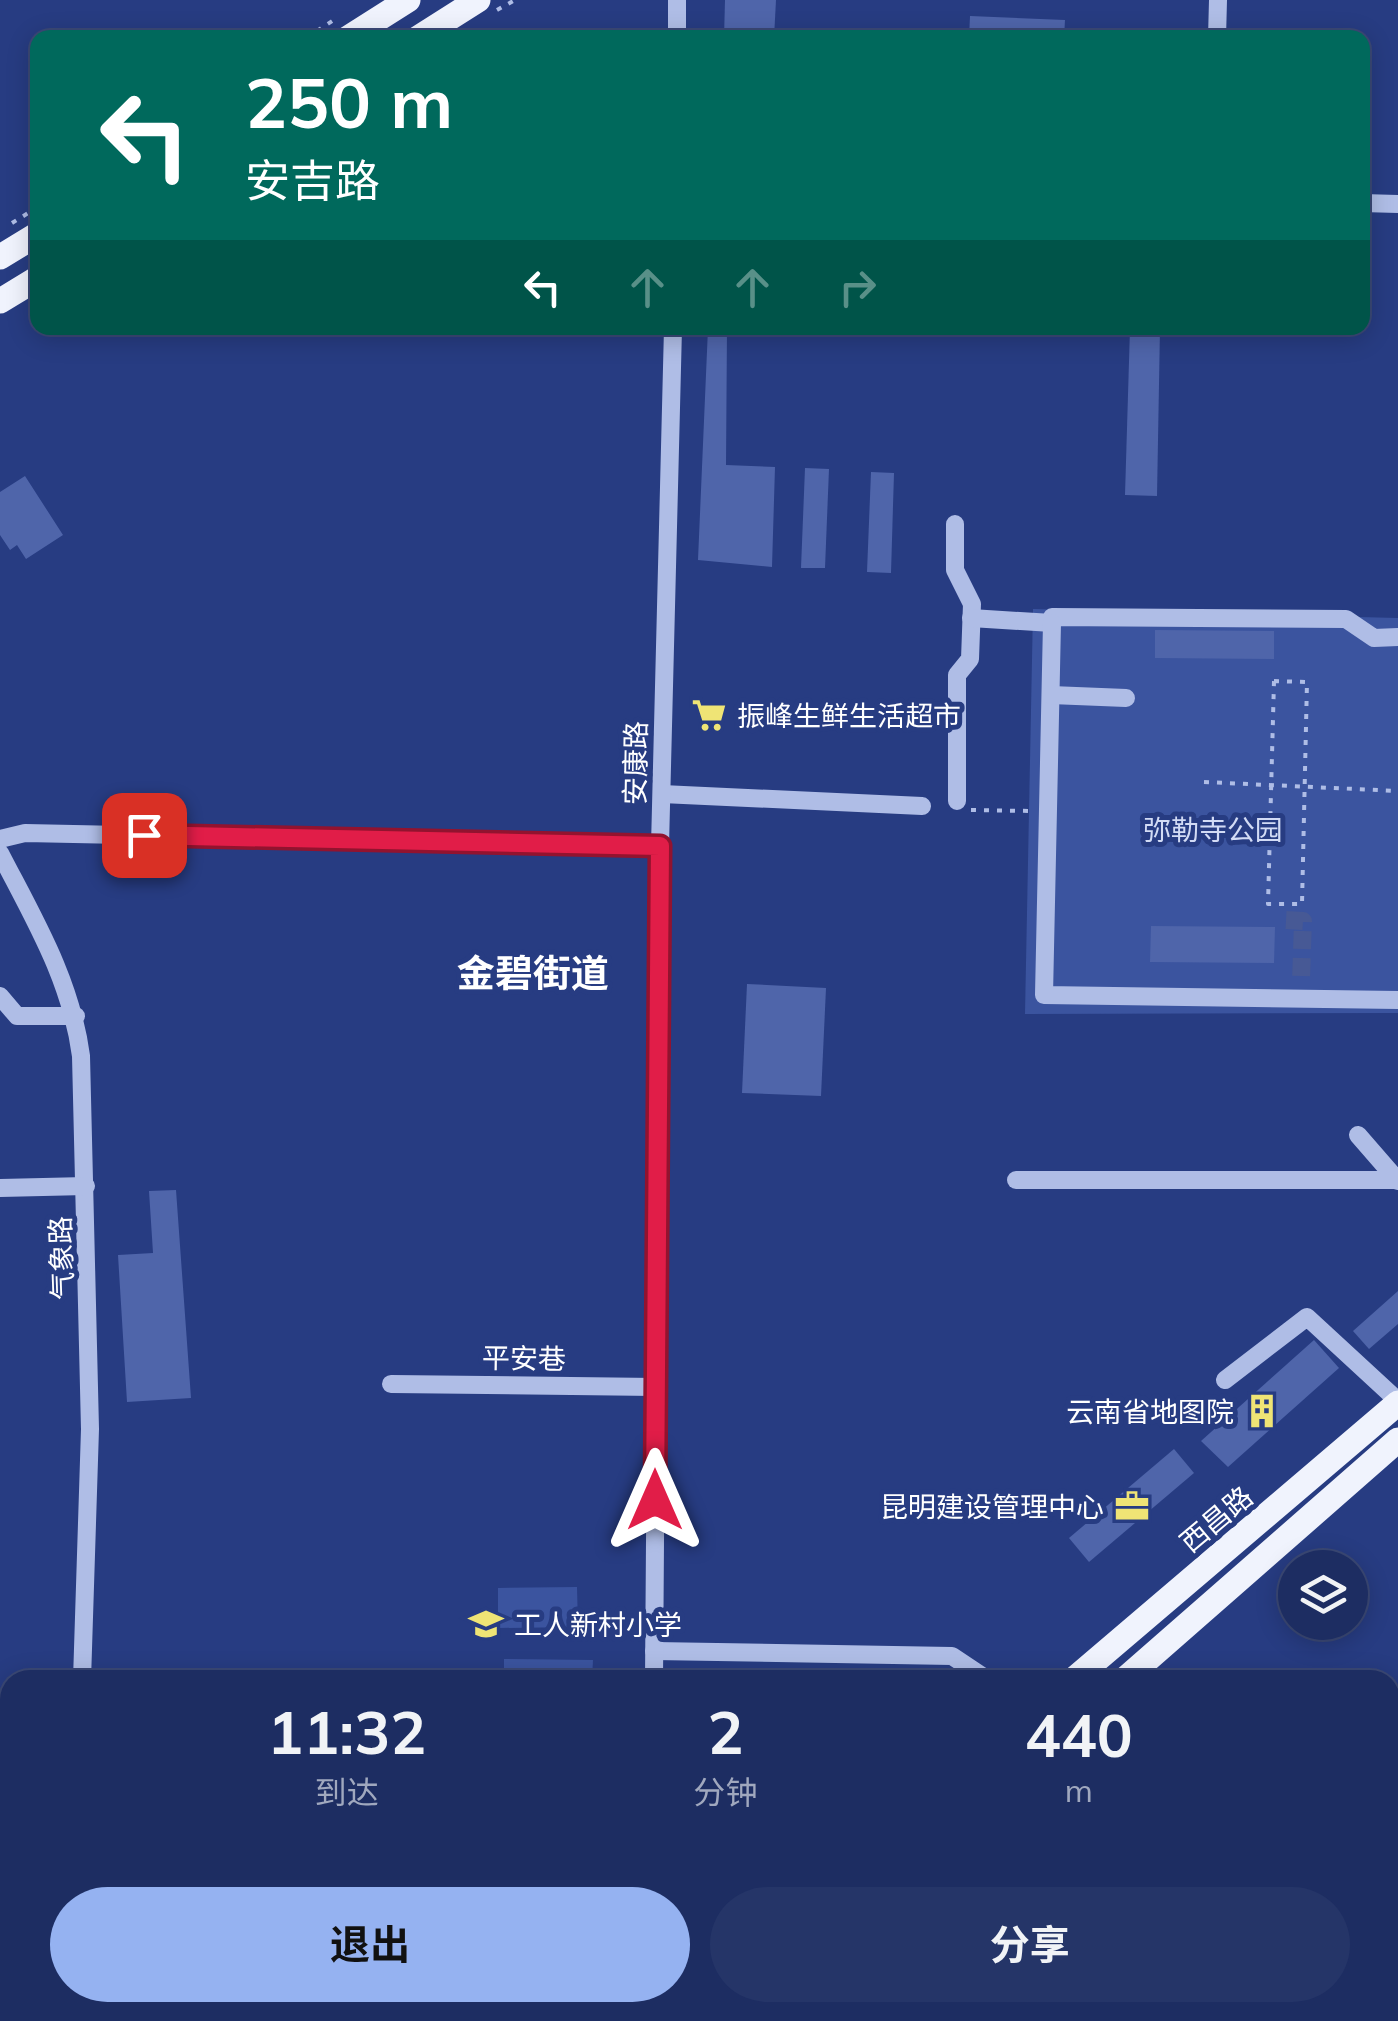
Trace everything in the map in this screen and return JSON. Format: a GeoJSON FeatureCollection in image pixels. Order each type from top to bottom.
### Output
{"type":"FeatureCollection","features":[{"type":"Feature","properties":{"kind":"main road"},"geometry":{"type":"LineString","coordinates":[[361,30],[408,0]]}},
{"type":"Feature","properties":{"kind":"main road"},"geometry":{"type":"LineString","coordinates":[[431,30],[478,0]]}},
{"type":"Feature","properties":{"kind":"main road"},"geometry":{"type":"LineString","coordinates":[[0,257],[30,239]]}},
{"type":"Feature","properties":{"kind":"main road"},"geometry":{"type":"LineString","coordinates":[[0,302],[30,283]]}},
{"type":"Feature","properties":{"kind":"main road","name":"西昌路"},"geometry":{"type":"LineString","coordinates":[[1085,1670],[1398,1402]]}},
{"type":"Feature","properties":{"kind":"main road"},"geometry":{"type":"LineString","coordinates":[[1135,1670],[1398,1440]]}},
{"type":"Feature","properties":{"kind":"street"},"geometry":{"type":"LineString","coordinates":[[677,0],[677,30]]}},
{"type":"Feature","properties":{"kind":"street"},"geometry":{"type":"LineString","coordinates":[[1217,30],[1218,0]]}},
{"type":"Feature","properties":{"kind":"street"},"geometry":{"type":"LineString","coordinates":[[1370,203],[1398,204]]}},
{"type":"Feature","properties":{"kind":"street","name":"安康路"},"geometry":{"type":"LineString","coordinates":[[654,1670],[660,846],[673,335]]}},
{"type":"Feature","properties":{"kind":"street"},"geometry":{"type":"LineString","coordinates":[[955,524],[956,570],[972,604],[970,659],[957,676],[957,802]]}},
{"type":"Feature","properties":{"kind":"street"},"geometry":{"type":"LineString","coordinates":[[1398,637],[1374,638],[1346,619],[1052,616],[1044,995],[1301,988],[1398,1000]]}},
{"type":"Feature","properties":{"kind":"street"},"geometry":{"type":"LineString","coordinates":[[971,618],[1052,622]]}},
{"type":"Feature","properties":{"kind":"street"},"geometry":{"type":"LineString","coordinates":[[1051,695],[1126,698]]}},
{"type":"Feature","properties":{"kind":"street"},"geometry":{"type":"LineString","coordinates":[[662,794],[922,806]]}},
{"type":"Feature","properties":{"kind":"street"},"geometry":{"type":"LineString","coordinates":[[0,838],[24,832],[660,846]]}},
{"type":"Feature","properties":{"kind":"street","name":"气象路"},"geometry":{"type":"LineString","coordinates":[[0,853],[64,979],[76,1016],[86,1186],[90,1429],[82,1670]]}},
{"type":"Feature","properties":{"kind":"street"},"geometry":{"type":"LineString","coordinates":[[0,996],[17,1016],[76,1016]]}},
{"type":"Feature","properties":{"kind":"street"},"geometry":{"type":"LineString","coordinates":[[1358,1135],[1398,1181]]}},
{"type":"Feature","properties":{"kind":"street"},"geometry":{"type":"LineString","coordinates":[[1016,1180],[1398,1181]]}},
{"type":"Feature","properties":{"kind":"street"},"geometry":{"type":"LineString","coordinates":[[0,1188],[86,1186]]}},
{"type":"Feature","properties":{"kind":"street"},"geometry":{"type":"LineString","coordinates":[[1225,1380],[1306,1317],[1398,1402]]}},
{"type":"Feature","properties":{"kind":"street","name":"平安巷"},"geometry":{"type":"LineString","coordinates":[[391,1384],[656,1387]]}},
{"type":"Feature","properties":{"kind":"street"},"geometry":{"type":"LineString","coordinates":[[654,1650],[952,1656],[973,1670]]}},
{"type":"Feature","properties":{"kind":"path"},"geometry":{"type":"LineString","coordinates":[[0,230],[30,212]]}},
{"type":"Feature","properties":{"kind":"path"},"geometry":{"type":"LineString","coordinates":[[1274,681],[1307,682],[1306,787],[1302,904],[1268,904],[1274,681]]}},
{"type":"Feature","properties":{"kind":"path"},"geometry":{"type":"LineString","coordinates":[[1204,782],[1398,790]]}},
{"type":"Feature","properties":{"kind":"path"},"geometry":{"type":"LineString","coordinates":[[922,806],[1048,812]]}},
{"type":"Feature","properties":{"kind":"green space","name":"弥勒寺公园"},"geometry":{"type":"Polygon","coordinates":[[[1033,609],[1398,618],[1398,1013],[1025,1014],[1033,609]]]}},
{"type":"Feature","properties":{"kind":"green space"},"geometry":{"type":"Polygon","coordinates":[[[577,1587],[578,1627],[498,1628],[498,1588],[577,1587]]]}},
{"type":"Feature","properties":{"kind":"green space"},"geometry":{"type":"Polygon","coordinates":[[[504,1659],[593,1660],[592,1670],[504,1670],[504,1659]]]}},
{"type":"Feature","properties":{"kind":"building"},"geometry":{"type":"Polygon","coordinates":[[[725,0],[776,0],[774,30],[724,30],[725,0]]]}},
{"type":"Feature","properties":{"kind":"building"},"geometry":{"type":"Polygon","coordinates":[[[970,16],[1065,20],[1064,30],[969,30],[970,16]]]}},
{"type":"Feature","properties":{"kind":"building"},"geometry":{"type":"Polygon","coordinates":[[[708,335],[727,335],[726,465],[775,467],[772,567],[698,560],[708,335]]]}},
{"type":"Feature","properties":{"kind":"building"},"geometry":{"type":"Polygon","coordinates":[[[1130,335],[1160,335],[1157,496],[1125,495],[1130,335]]]}},
{"type":"Feature","properties":{"kind":"building"},"geometry":{"type":"Polygon","coordinates":[[[805,468],[829,469],[825,568],[801,568],[805,468]]]}},
{"type":"Feature","properties":{"kind":"building"},"geometry":{"type":"Polygon","coordinates":[[[871,472],[894,473],[891,573],[867,572],[871,472]]]}},
{"type":"Feature","properties":{"kind":"building"},"geometry":{"type":"Polygon","coordinates":[[[25,476],[63,535],[26,559],[17,545],[10,550],[0,535],[0,492],[25,476]]]}},
{"type":"Feature","properties":{"kind":"building"},"geometry":{"type":"Polygon","coordinates":[[[1155,630],[1274,631],[1274,659],[1155,658],[1155,630]]]}},
{"type":"Feature","properties":{"kind":"building"},"geometry":{"type":"Polygon","coordinates":[[[1151,926],[1275,927],[1274,963],[1150,962],[1151,926]]]}},
{"type":"Feature","properties":{"kind":"building"},"geometry":{"type":"Polygon","coordinates":[[[747,984],[826,988],[821,1096],[742,1093],[747,984]]]}},
{"type":"Feature","properties":{"kind":"building"},"geometry":{"type":"Polygon","coordinates":[[[176,1190],[191,1398],[127,1402],[118,1255],[153,1253],[149,1191],[176,1190]]]}},
{"type":"Feature","properties":{"kind":"building"},"geometry":{"type":"Polygon","coordinates":[[[1398,1291],[1398,1324],[1369,1349],[1353,1331],[1398,1291]]]}},
{"type":"Feature","properties":{"kind":"building","name":"云南省地图院"},"geometry":{"type":"Polygon","coordinates":[[[1314,1340],[1339,1368],[1228,1467],[1201,1441],[1314,1340]]]}},
{"type":"Feature","properties":{"kind":"building","name":"昆明建设管理中心"},"geometry":{"type":"Polygon","coordinates":[[[1174,1449],[1194,1473],[1089,1562],[1069,1538],[1174,1449]]]}},
{"type":"Feature","properties":{"kind":"tunnel"},"geometry":{"type":"LineString","coordinates":[[1286,920],[1303,921],[1301,980]]}},
{"type":"Feature","properties":{"kind":"place","name":"振峰生鲜生活超市"},"geometry":{"type":"Point","coordinates":[709,715]}},
{"type":"Feature","properties":{"kind":"place","name":"云南省地图院"},"geometry":{"type":"Point","coordinates":[1262,1411]}},
{"type":"Feature","properties":{"kind":"place","name":"昆明建设管理中心"},"geometry":{"type":"Point","coordinates":[1132,1506]}},
{"type":"Feature","properties":{"kind":"place","name":"工人新村小学"},"geometry":{"type":"Point","coordinates":[486,1624]}},
{"type":"Feature","properties":{"kind":"district","name":"金碧街道"},"geometry":{"type":"Point","coordinates":[533,973]}},
{"type":"Feature","properties":{"kind":"route"},"geometry":{"type":"LineString","coordinates":[[144,835],[660,846],[655,1500]]}}]}
